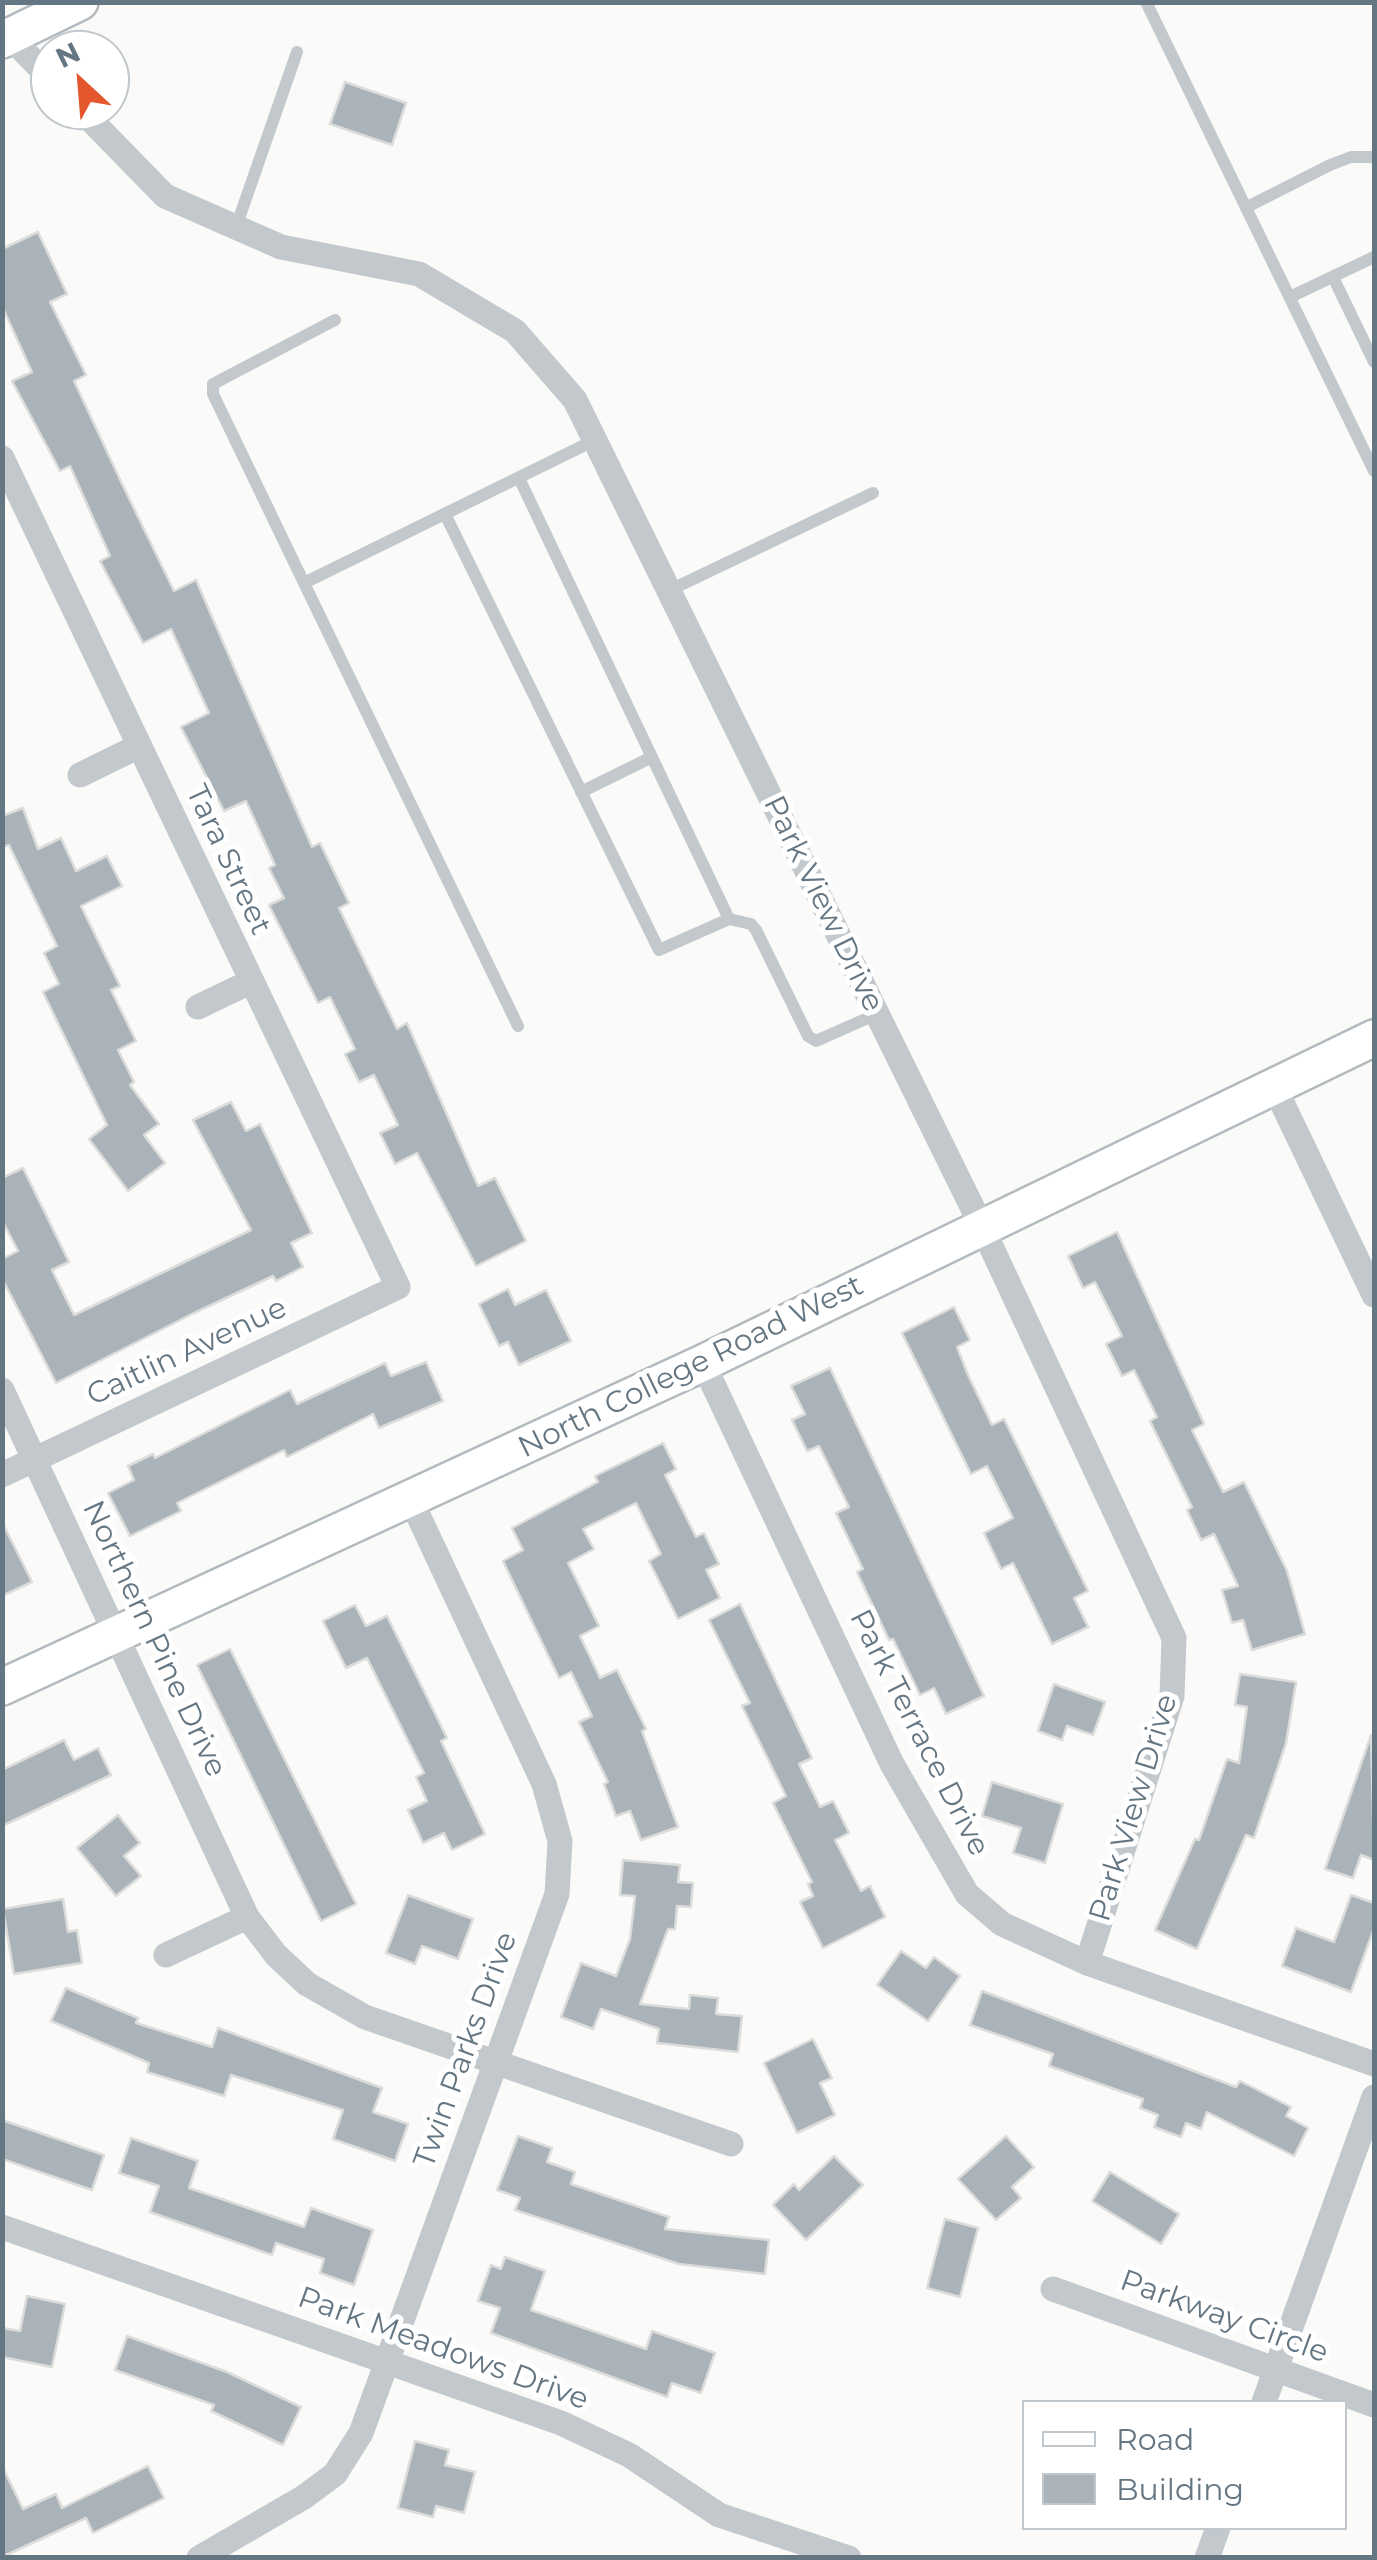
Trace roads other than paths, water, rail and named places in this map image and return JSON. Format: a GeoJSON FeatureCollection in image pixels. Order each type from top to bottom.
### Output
{"type":"FeatureCollection","features":[{"type":"Feature","properties":{"kind":"street"},"geometry":{"type":"LineString","coordinates":[[30,58],[5,34],[80,2]]}},
{"type":"Feature","properties":{"kind":"street","name":"Park View Drive"},"geometry":{"type":"LineString","coordinates":[[100,130],[164,196],[281,247],[419,274],[515,331],[575,400],[982,1227],[1174,1638],[1172,1696],[1087,1963]]}},
{"type":"Feature","properties":{"kind":"street","name":"Tara Street"},"geometry":{"type":"LineString","coordinates":[[2,458],[398,1287]]}},
{"type":"Feature","properties":{"kind":"street"},"geometry":{"type":"LineString","coordinates":[[80,775],[139,746]]}},
{"type":"Feature","properties":{"kind":"street"},"geometry":{"type":"LineString","coordinates":[[198,1007],[250,982]]}},
{"type":"Feature","properties":{"kind":"street","name":"North College Road West"},"geometry":{"type":"LineString","coordinates":[[2,1687],[702,1363],[1374,1038]]}},
{"type":"Feature","properties":{"kind":"street"},"geometry":{"type":"LineString","coordinates":[[1274,1086],[1374,1295]]}},
{"type":"Feature","properties":{"kind":"street","name":"Caitlin Avenue"},"geometry":{"type":"LineString","coordinates":[[2,1474],[398,1287]]}},
{"type":"Feature","properties":{"kind":"street","name":"Park Terrace Drive"},"geometry":{"type":"LineString","coordinates":[[702,1363],[892,1764],[940,1853],[968,1894],[1002,1924],[1087,1963],[1374,2064]]}},
{"type":"Feature","properties":{"kind":"street","name":"Northern Pine Drive"},"geometry":{"type":"LineString","coordinates":[[2,1390],[247,1916],[276,1955],[307,1984],[365,2018],[731,2144]]}},
{"type":"Feature","properties":{"kind":"street","name":"Twin Parks Drive"},"geometry":{"type":"LineString","coordinates":[[199,2558],[304,2498],[335,2474],[361,2433],[557,1894],[560,1841],[544,1784],[411,1500]]}},
{"type":"Feature","properties":{"kind":"street"},"geometry":{"type":"LineString","coordinates":[[166,1955],[247,1916]]}},
{"type":"Feature","properties":{"kind":"street"},"geometry":{"type":"LineString","coordinates":[[1265,2400],[1374,2097]]}},
{"type":"Feature","properties":{"kind":"street","name":"Park Meadows Drive"},"geometry":{"type":"LineString","coordinates":[[2,2227],[561,2423],[629,2455],[719,2516],[834,2555]]}},
{"type":"Feature","properties":{"kind":"street","name":"Parkway Circle"},"geometry":{"type":"LineString","coordinates":[[1052,2289],[1374,2405]]}},
{"type":"Feature","properties":{"kind":"street"},"geometry":{"type":"LineString","coordinates":[[1207,2558],[1217,2530]]}},
{"type":"Feature","properties":{"kind":"lane"},"geometry":{"type":"LineString","coordinates":[[1146,2],[1374,471]]}},
{"type":"Feature","properties":{"kind":"lane"},"geometry":{"type":"LineString","coordinates":[[236,228],[297,52]]}},
{"type":"Feature","properties":{"kind":"lane"},"geometry":{"type":"LineString","coordinates":[[1247,207],[1340,162],[1374,157]]}},
{"type":"Feature","properties":{"kind":"lane"},"geometry":{"type":"LineString","coordinates":[[1290,297],[1374,256]]}},
{"type":"Feature","properties":{"kind":"lane"},"geometry":{"type":"LineString","coordinates":[[1333,277],[1374,362]]}},
{"type":"Feature","properties":{"kind":"lane"},"geometry":{"type":"LineString","coordinates":[[334,320],[214,384],[213,394],[518,1026]]}},
{"type":"Feature","properties":{"kind":"lane"},"geometry":{"type":"LineString","coordinates":[[304,583],[595,440]]}},
{"type":"Feature","properties":{"kind":"lane"},"geometry":{"type":"LineString","coordinates":[[519,478],[730,919]]}},
{"type":"Feature","properties":{"kind":"lane"},"geometry":{"type":"LineString","coordinates":[[668,591],[872,493]]}},
{"type":"Feature","properties":{"kind":"lane"},"geometry":{"type":"LineString","coordinates":[[445,514],[659,950],[730,919],[750,924],[808,1036],[816,1041],[877,1014]]}},
{"type":"Feature","properties":{"kind":"lane"},"geometry":{"type":"LineString","coordinates":[[581,792],[652,758]]}}]}
